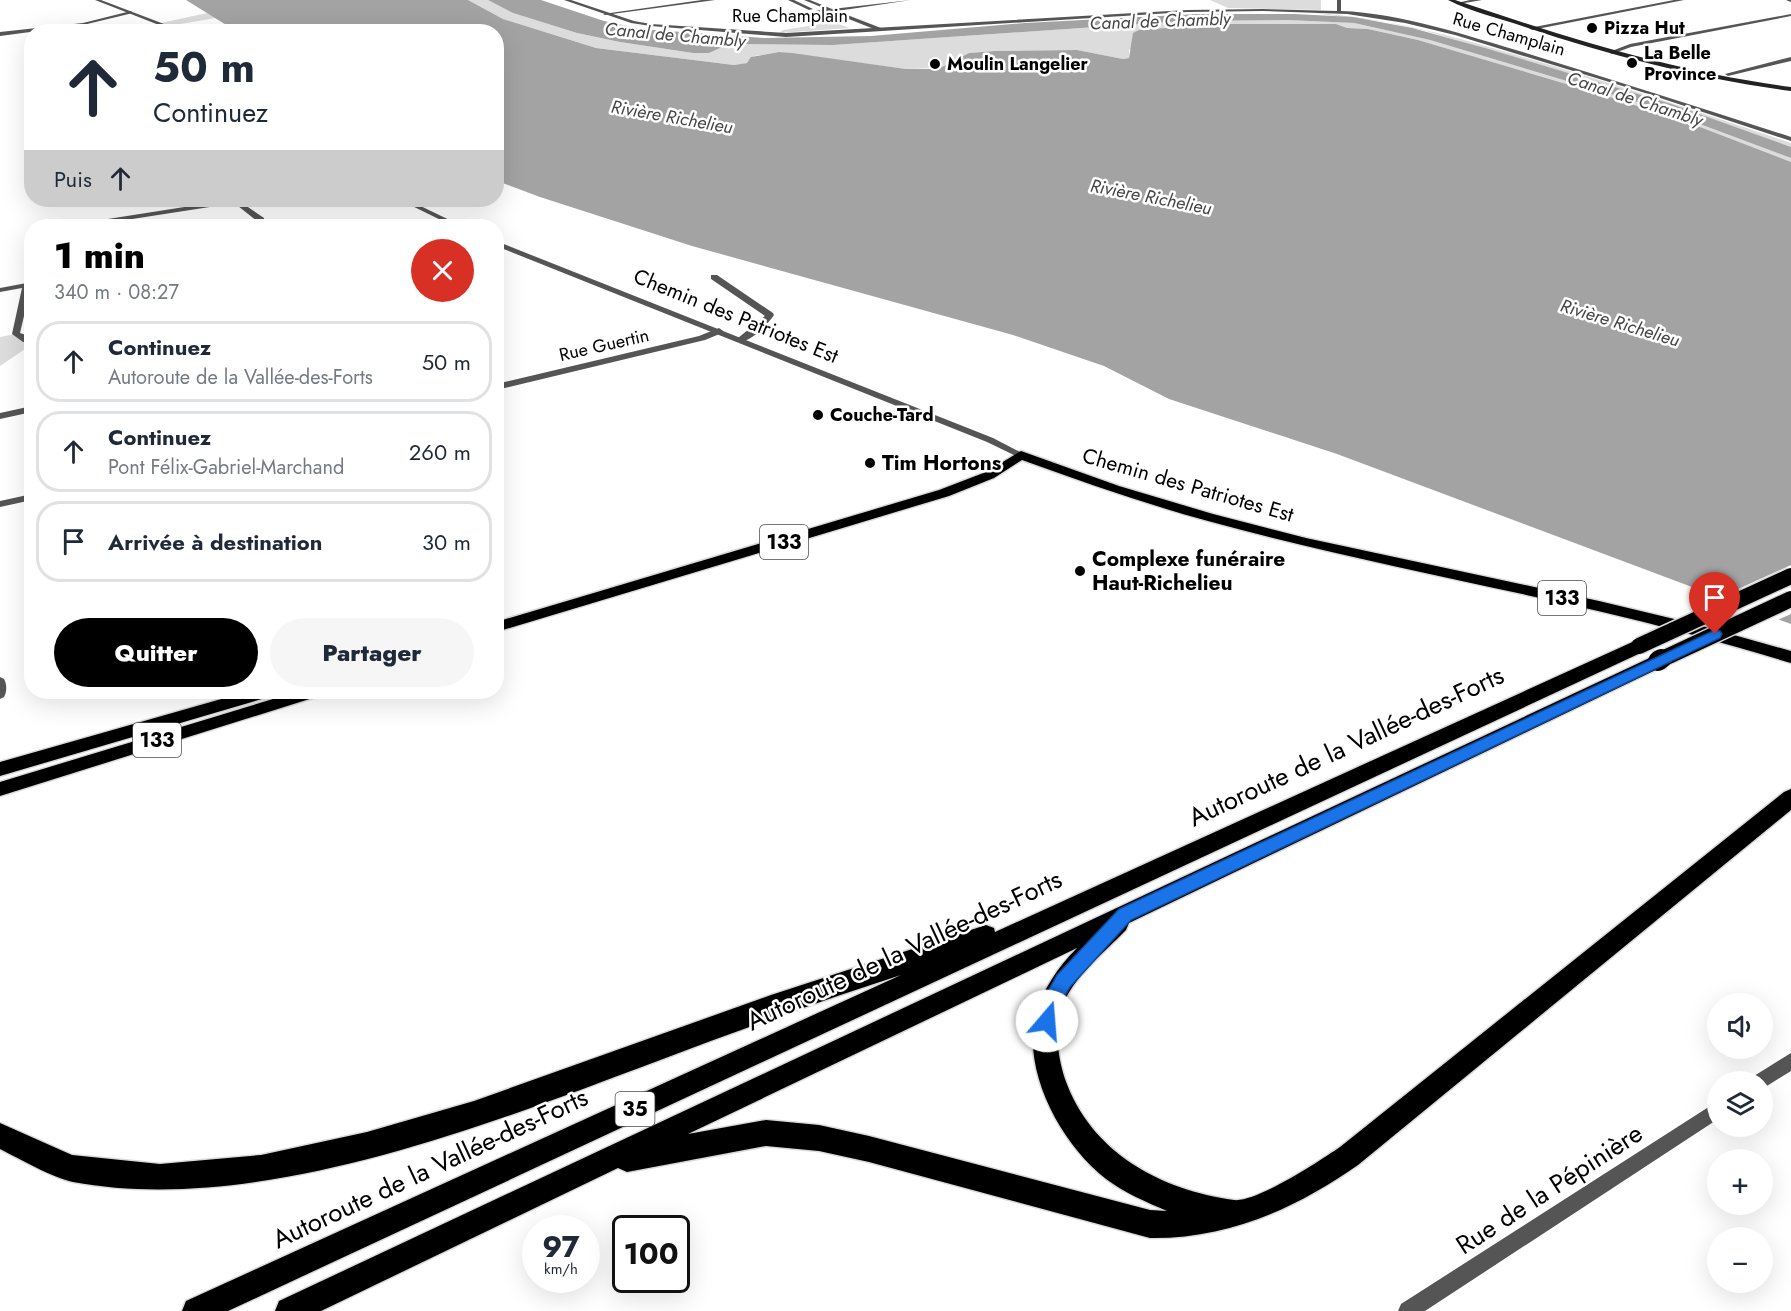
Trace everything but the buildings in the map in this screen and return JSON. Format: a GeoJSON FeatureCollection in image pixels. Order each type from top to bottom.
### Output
{"type":"FeatureCollection","features":[{"type":"Feature","properties":{"kind":"highway","name":"Autoroute de la Vallée-des-Forts"},"geometry":{"type":"LineString","coordinates":[[196,1311],[1791,576]]}},
{"type":"Feature","properties":{"kind":"highway","name":"35"},"geometry":{"type":"LineString","coordinates":[[289,1311],[1791,599]]}},
{"type":"Feature","properties":{"kind":"highway"},"geometry":{"type":"LineString","coordinates":[[600,1165],[753,1134],[781,1133],[869,1149],[1150,1224],[1191,1224],[1239,1212],[1284,1198],[1349,1156],[1791,798]]}},
{"type":"Feature","properties":{"kind":"highway"},"geometry":{"type":"LineString","coordinates":[[0,1136],[51,1163],[120,1176],[147,1177],[219,1173],[308,1159],[388,1140],[499,1107],[741,1018],[1074,906]]}},
{"type":"Feature","properties":{"kind":"highway"},"geometry":{"type":"LineString","coordinates":[[1125,915],[1063,981],[1050,1008],[1045,1040],[1047,1057],[1059,1099],[1082,1138],[1112,1168],[1132,1182],[1169,1199],[1194,1206],[1239,1212]]}},
{"type":"Feature","properties":{"kind":"main road"},"geometry":{"type":"LineString","coordinates":[[1474,0],[1567,31]]}},
{"type":"Feature","properties":{"kind":"main road"},"geometry":{"type":"LineString","coordinates":[[1456,1],[1532,28],[1612,52],[1704,75],[1791,89]]}},
{"type":"Feature","properties":{"kind":"main road"},"geometry":{"type":"LineString","coordinates":[[1609,43],[1642,52]]}},
{"type":"Feature","properties":{"kind":"main road"},"geometry":{"type":"LineString","coordinates":[[1671,60],[1728,74],[1791,83]]}},
{"type":"Feature","properties":{"kind":"main road","name":"133"},"geometry":{"type":"LineString","coordinates":[[504,627],[944,493],[990,475],[1022,455]]}},
{"type":"Feature","properties":{"kind":"main road","name":"Chemin des Patriotes Est"},"geometry":{"type":"LineString","coordinates":[[1022,455],[1095,483],[1177,509],[1614,610],[1791,657]]}},
{"type":"Feature","properties":{"kind":"main road","name":"133"},"geometry":{"type":"LineString","coordinates":[[0,769],[240,699]]}},
{"type":"Feature","properties":{"kind":"main road","name":"133"},"geometry":{"type":"LineString","coordinates":[[0,789],[291,699]]}},
{"type":"Feature","properties":{"kind":"street"},"geometry":{"type":"LineString","coordinates":[[97,0],[162,24]]}},
{"type":"Feature","properties":{"kind":"street","name":"Rue Champlain"},"geometry":{"type":"LineString","coordinates":[[566,0],[605,14],[651,25],[786,35],[1175,11],[1323,10],[1405,22],[1456,34],[1791,139]]}},
{"type":"Feature","properties":{"kind":"street"},"geometry":{"type":"LineString","coordinates":[[659,0],[665,6]]}},
{"type":"Feature","properties":{"kind":"street"},"geometry":{"type":"LineString","coordinates":[[605,14],[713,0]]}},
{"type":"Feature","properties":{"kind":"street"},"geometry":{"type":"LineString","coordinates":[[790,0],[817,12],[879,29]]}},
{"type":"Feature","properties":{"kind":"street"},"geometry":{"type":"LineString","coordinates":[[806,0],[829,14],[909,0]]}},
{"type":"Feature","properties":{"kind":"street"},"geometry":{"type":"LineString","coordinates":[[1339,0],[1339,13]]}},
{"type":"Feature","properties":{"kind":"street"},"geometry":{"type":"LineString","coordinates":[[1456,1],[1480,0]]}},
{"type":"Feature","properties":{"kind":"street"},"geometry":{"type":"LineString","coordinates":[[1524,25],[1676,0]]}},
{"type":"Feature","properties":{"kind":"street"},"geometry":{"type":"LineString","coordinates":[[1532,28],[1676,0]]}},
{"type":"Feature","properties":{"kind":"street"},"geometry":{"type":"LineString","coordinates":[[83,24],[131,12]]}},
{"type":"Feature","properties":{"kind":"street"},"geometry":{"type":"LineString","coordinates":[[1596,13],[1602,14]]}},
{"type":"Feature","properties":{"kind":"street"},"geometry":{"type":"LineString","coordinates":[[1612,52],[1625,47],[1791,17]]}},
{"type":"Feature","properties":{"kind":"street"},"geometry":{"type":"LineString","coordinates":[[1620,54],[1791,17]]}},
{"type":"Feature","properties":{"kind":"street"},"geometry":{"type":"LineString","coordinates":[[1767,20],[1776,22]]}},
{"type":"Feature","properties":{"kind":"street"},"geometry":{"type":"LineString","coordinates":[[846,24],[861,31]]}},
{"type":"Feature","properties":{"kind":"street"},"geometry":{"type":"LineString","coordinates":[[0,26],[14,31]]}},
{"type":"Feature","properties":{"kind":"street"},"geometry":{"type":"LineString","coordinates":[[0,33],[24,30]]}},
{"type":"Feature","properties":{"kind":"street"},"geometry":{"type":"LineString","coordinates":[[1706,32],[1713,34]]}},
{"type":"Feature","properties":{"kind":"street"},"geometry":{"type":"LineString","coordinates":[[1728,74],[1791,61]]}},
{"type":"Feature","properties":{"kind":"street"},"geometry":{"type":"LineString","coordinates":[[1742,76],[1791,61]]}},
{"type":"Feature","properties":{"kind":"street"},"geometry":{"type":"LineString","coordinates":[[121,219],[197,207]]}},
{"type":"Feature","properties":{"kind":"street"},"geometry":{"type":"LineString","coordinates":[[244,207],[260,219]]}},
{"type":"Feature","properties":{"kind":"street"},"geometry":{"type":"LineString","coordinates":[[418,207],[444,219]]}},
{"type":"Feature","properties":{"kind":"street","name":"Chemin des Patriotes Est"},"geometry":{"type":"LineString","coordinates":[[504,246],[990,440],[1022,455]]}},
{"type":"Feature","properties":{"kind":"street"},"geometry":{"type":"LineString","coordinates":[[714,277],[770,315],[741,340]]}},
{"type":"Feature","properties":{"kind":"street"},"geometry":{"type":"LineString","coordinates":[[0,290],[24,286]]}},
{"type":"Feature","properties":{"kind":"street"},"geometry":{"type":"LineString","coordinates":[[24,304],[16,334],[24,339]]}},
{"type":"Feature","properties":{"kind":"street","name":"Rue Guertin"},"geometry":{"type":"LineString","coordinates":[[504,385],[702,338],[718,331]]}},
{"type":"Feature","properties":{"kind":"street"},"geometry":{"type":"LineString","coordinates":[[0,416],[24,411]]}},
{"type":"Feature","properties":{"kind":"street"},"geometry":{"type":"LineString","coordinates":[[0,504],[24,499]]}},
{"type":"Feature","properties":{"kind":"street"},"geometry":{"type":"LineString","coordinates":[[0,682],[0,694]]}},
{"type":"Feature","properties":{"kind":"street"},"geometry":{"type":"LineString","coordinates":[[1773,1073],[1791,1061]]}},
{"type":"Feature","properties":{"kind":"street","name":"Rue de la Pépinière"},"geometry":{"type":"LineString","coordinates":[[1408,1311],[1707,1116]]}},
{"type":"Feature","properties":{"kind":"shaded area"},"geometry":{"type":"Polygon","coordinates":[[[468,0],[488,0],[513,13],[577,33],[693,53],[709,53],[729,44],[833,45],[1183,21],[1287,20],[1354,23],[1430,40],[1657,108],[1791,158],[1791,162],[1636,105],[1418,40],[1368,29],[1347,28],[1336,24],[1191,25],[1129,50],[1129,58],[1123,59],[1077,50],[995,51],[969,53],[940,68],[906,69],[779,52],[754,56],[747,63],[734,65],[596,48],[503,19],[468,0]]]}},
{"type":"Feature","properties":{"kind":"shaded area"},"geometry":{"type":"Polygon","coordinates":[[[1210,0],[1321,0],[1321,10],[1228,8],[1210,0]]]}},
{"type":"Feature","properties":{"kind":"shaded area"},"geometry":{"type":"Polygon","coordinates":[[[207,13],[216,18],[180,24],[157,24],[207,13]]]}},
{"type":"Feature","properties":{"kind":"shaded area"},"geometry":{"type":"Polygon","coordinates":[[[1313,13],[1343,16],[1384,22],[1313,13]]]}},
{"type":"Feature","properties":{"kind":"shaded area"},"geometry":{"type":"Polygon","coordinates":[[[833,22],[850,28],[779,33],[783,30],[833,22]]]}},
{"type":"Feature","properties":{"kind":"shaded area"},"geometry":{"type":"Polygon","coordinates":[[[1386,22],[1430,31],[1487,46],[1575,72],[1791,143],[1791,147],[1644,96],[1426,31],[1386,22]]]}},
{"type":"Feature","properties":{"kind":"shaded area"},"geometry":{"type":"Polygon","coordinates":[[[16,334],[24,337],[24,350],[0,366],[0,337],[16,334]]]}},
{"type":"Feature","properties":{"kind":"water","name":"Rivière Richelieu"},"geometry":{"type":"Polygon","coordinates":[[[186,0],[468,0],[503,19],[596,48],[734,65],[747,63],[751,57],[779,52],[906,69],[940,68],[969,53],[995,51],[1077,50],[1123,59],[1129,58],[1133,33],[1139,30],[1222,24],[1336,24],[1347,28],[1368,29],[1418,40],[1679,119],[1791,162],[1791,624],[1337,454],[1169,399],[1104,366],[1013,335],[692,246],[504,184],[504,24],[225,24],[186,0]]]}},
{"type":"Feature","properties":{"kind":"water","name":"Canal de Chambly"},"geometry":{"type":"Polygon","coordinates":[[[488,0],[541,0],[604,21],[641,29],[764,38],[871,36],[1025,23],[1198,14],[1295,14],[1353,17],[1412,28],[1671,104],[1791,147],[1791,158],[1657,108],[1430,40],[1354,23],[1287,20],[1183,21],[833,45],[729,44],[709,53],[693,53],[577,33],[513,13],[488,0]]]}},
{"type":"Feature","properties":{"kind":"pier"},"geometry":{"type":"Polygon","coordinates":[[[1791,565],[1791,614],[1775,621],[1716,599],[1791,565]]]}},
{"type":"Feature","properties":{"kind":"place","name":"Pizza Hut"},"geometry":{"type":"Point","coordinates":[1592,28]}},
{"type":"Feature","properties":{"kind":"place","name":"La Belle Province"},"geometry":{"type":"Point","coordinates":[1632,63]}},
{"type":"Feature","properties":{"kind":"place","name":"Moulin Langelier"},"geometry":{"type":"Point","coordinates":[935,64]}},
{"type":"Feature","properties":{"kind":"place","name":"Couche-Tard"},"geometry":{"type":"Point","coordinates":[818,415]}},
{"type":"Feature","properties":{"kind":"place","name":"Tim Hortons"},"geometry":{"type":"Point","coordinates":[870,463]}},
{"type":"Feature","properties":{"kind":"place","name":"Complexe funéraire Haut-Richelieu"},"geometry":{"type":"Point","coordinates":[1080,571]}},
{"type":"Feature","properties":{"kind":"route"},"geometry":{"type":"LineString","coordinates":[[1047,1021],[1050,1008],[1063,981],[1125,915],[1715,634]]}}]}
